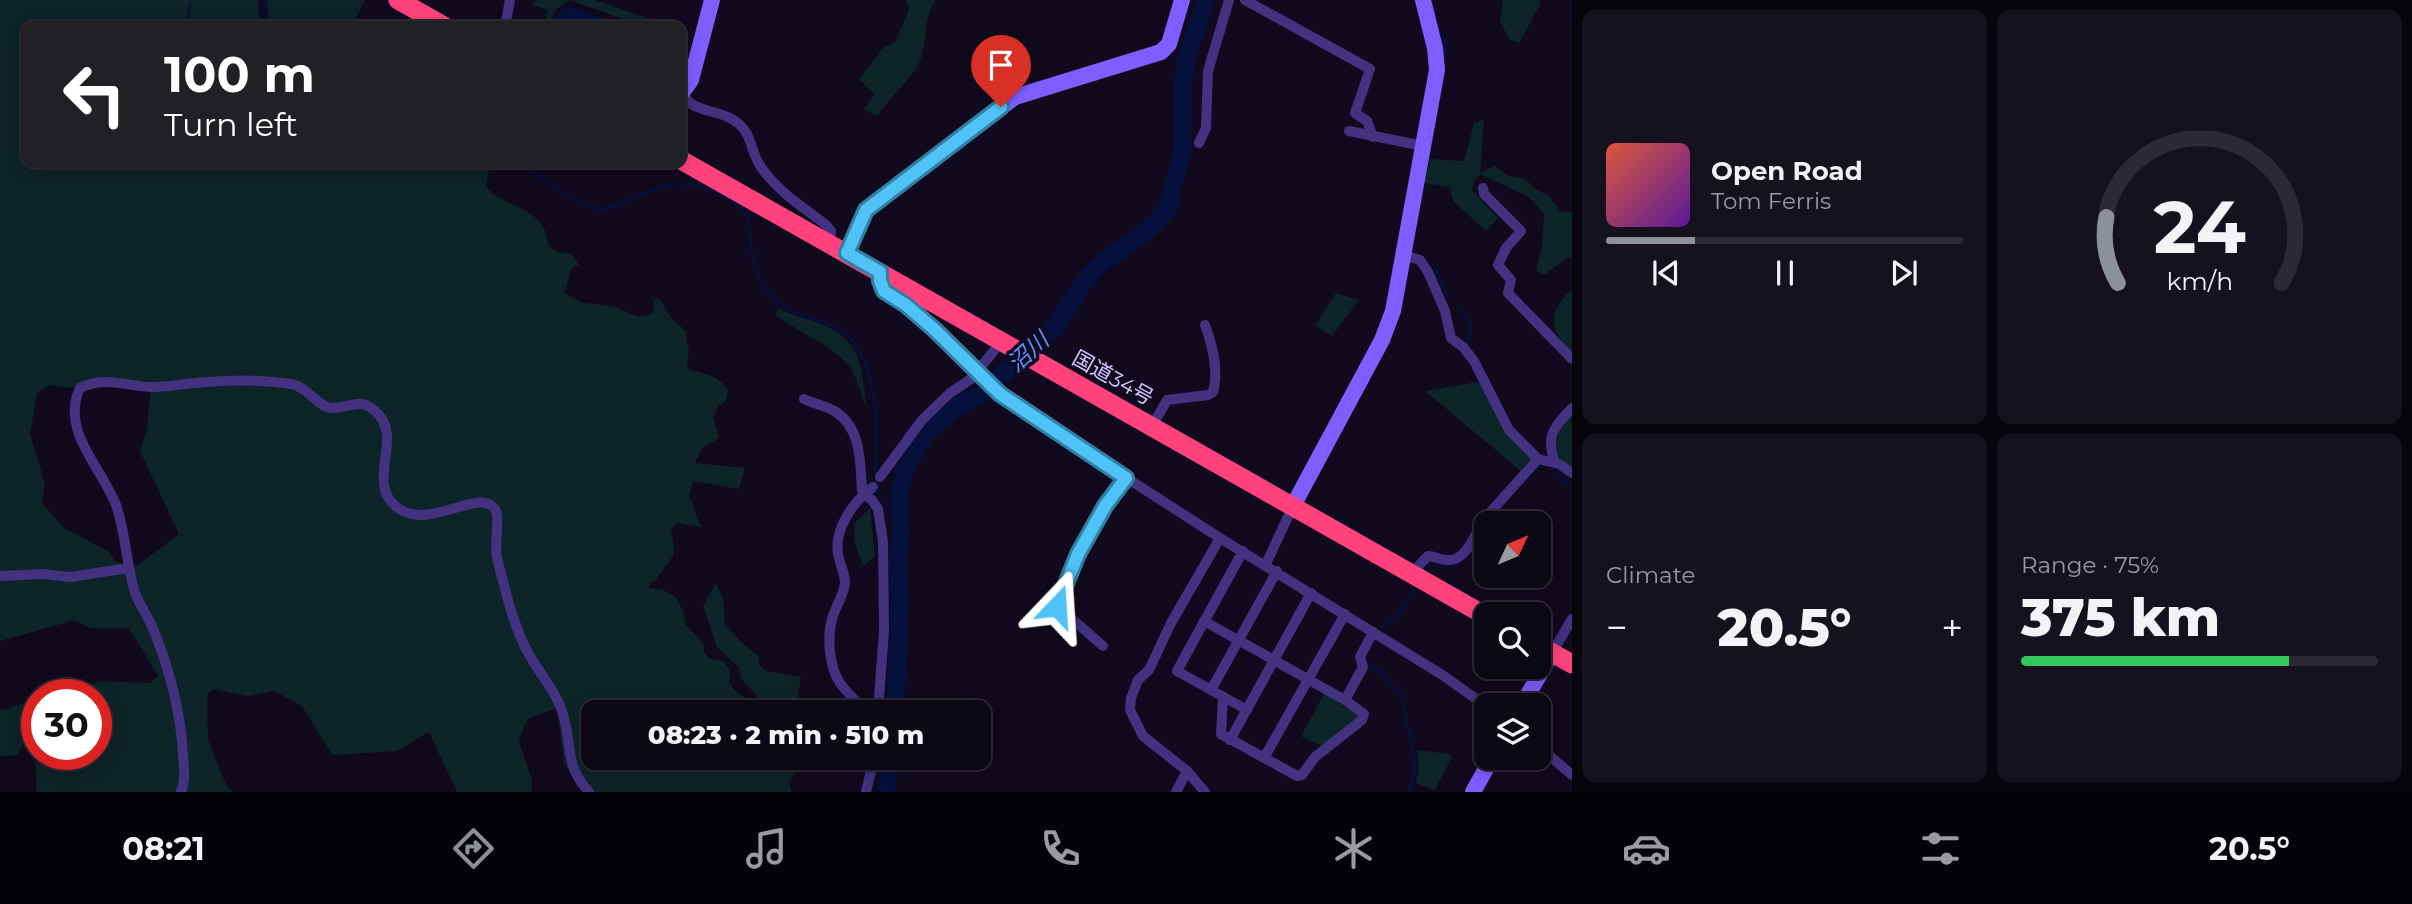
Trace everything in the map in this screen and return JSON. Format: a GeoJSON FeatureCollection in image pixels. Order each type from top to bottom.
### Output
{"type":"FeatureCollection","features":[{"type":"Feature","properties":{"kind":"highway"},"geometry":{"type":"LineString","coordinates":[[398,0],[435,21]]}},
{"type":"Feature","properties":{"kind":"highway","name":"国道34号"},"geometry":{"type":"LineString","coordinates":[[686,163],[1474,608]]}},
{"type":"Feature","properties":{"kind":"highway"},"geometry":{"type":"LineString","coordinates":[[1551,652],[1572,664]]}},
{"type":"Feature","properties":{"kind":"street"},"geometry":{"type":"LineString","coordinates":[[506,21],[510,0]]}},
{"type":"Feature","properties":{"kind":"street"},"geometry":{"type":"LineString","coordinates":[[686,87],[691,80],[712,0]]}},
{"type":"Feature","properties":{"kind":"street"},"geometry":{"type":"LineString","coordinates":[[838,248],[866,210],[1015,97],[1161,52],[1169,44],[1182,0]]}},
{"type":"Feature","properties":{"kind":"street"},"geometry":{"type":"LineString","coordinates":[[1199,143],[1206,128],[1208,71],[1229,0]]}},
{"type":"Feature","properties":{"kind":"street"},"geometry":{"type":"LineString","coordinates":[[1245,0],[1370,69],[1355,113],[1367,121],[1373,137]]}},
{"type":"Feature","properties":{"kind":"street"},"geometry":{"type":"LineString","coordinates":[[1266,564],[1293,506],[1382,340],[1392,311],[1437,70],[1435,48],[1423,0]]}},
{"type":"Feature","properties":{"kind":"street"},"geometry":{"type":"LineString","coordinates":[[686,98],[694,105],[727,115],[740,125],[749,137],[758,163],[767,176],[826,225],[838,248]]}},
{"type":"Feature","properties":{"kind":"street"},"geometry":{"type":"LineString","coordinates":[[1349,131],[1423,146]]}},
{"type":"Feature","properties":{"kind":"street"},"geometry":{"type":"LineString","coordinates":[[1483,188],[1485,194],[1521,231],[1506,248],[1498,265],[1511,279],[1508,293],[1572,359]]}},
{"type":"Feature","properties":{"kind":"street"},"geometry":{"type":"LineString","coordinates":[[1403,255],[1420,260],[1428,272],[1445,311],[1451,338],[1463,347],[1474,361],[1510,430],[1538,459],[1555,463],[1572,473]]}},
{"type":"Feature","properties":{"kind":"street"},"geometry":{"type":"LineString","coordinates":[[880,272],[884,291],[906,305],[1000,394],[1126,478],[1444,676],[1474,697]]}},
{"type":"Feature","properties":{"kind":"street"},"geometry":{"type":"LineString","coordinates":[[1152,426],[1167,400],[1213,392],[1215,384],[1211,342],[1205,325]]}},
{"type":"Feature","properties":{"kind":"street"},"geometry":{"type":"LineString","coordinates":[[880,477],[928,413],[1009,346]]}},
{"type":"Feature","properties":{"kind":"street"},"geometry":{"type":"LineString","coordinates":[[181,792],[184,782],[178,705],[155,633],[135,592],[115,502],[79,436],[74,419],[75,402],[80,388],[100,381],[156,387],[229,381],[291,384],[303,387],[331,408],[355,403],[368,405],[378,412],[387,429],[382,476],[388,498],[397,508],[412,514],[436,515],[477,501],[492,506],[497,512],[496,551],[516,628],[559,705],[570,763],[589,792]]}},
{"type":"Feature","properties":{"kind":"street"},"geometry":{"type":"LineString","coordinates":[[804,399],[836,412],[844,420],[861,457],[862,490],[869,490]]}},
{"type":"Feature","properties":{"kind":"street"},"geometry":{"type":"LineString","coordinates":[[1555,463],[1550,448],[1552,432],[1572,408]]}},
{"type":"Feature","properties":{"kind":"street"},"geometry":{"type":"LineString","coordinates":[[1414,575],[1428,556],[1449,561],[1456,559],[1468,547],[1486,517],[1538,459]]}},
{"type":"Feature","properties":{"kind":"street"},"geometry":{"type":"LineString","coordinates":[[1103,646],[1057,606],[1078,554],[1105,506],[1126,478]]}},
{"type":"Feature","properties":{"kind":"street"},"geometry":{"type":"LineString","coordinates":[[856,700],[835,674],[830,635],[831,620],[845,580],[839,561],[838,542],[845,516],[869,490]]}},
{"type":"Feature","properties":{"kind":"street"},"geometry":{"type":"LineString","coordinates":[[869,490],[878,509],[883,542],[884,631],[879,700]]}},
{"type":"Feature","properties":{"kind":"street"},"geometry":{"type":"LineString","coordinates":[[1205,792],[1187,771],[1143,736],[1130,710],[1131,698],[1138,680],[1149,670],[1171,623],[1220,538]]}},
{"type":"Feature","properties":{"kind":"street"},"geometry":{"type":"LineString","coordinates":[[1243,551],[1177,671],[1247,710]]}},
{"type":"Feature","properties":{"kind":"street"},"geometry":{"type":"LineString","coordinates":[[0,576],[69,577],[129,568]]}},
{"type":"Feature","properties":{"kind":"street"},"geometry":{"type":"LineString","coordinates":[[1211,690],[1277,571]]}},
{"type":"Feature","properties":{"kind":"street"},"geometry":{"type":"LineString","coordinates":[[1230,740],[1311,593]]}},
{"type":"Feature","properties":{"kind":"street"},"geometry":{"type":"LineString","coordinates":[[1264,758],[1345,614]]}},
{"type":"Feature","properties":{"kind":"street"},"geometry":{"type":"LineString","coordinates":[[1551,642],[1572,619]]}},
{"type":"Feature","properties":{"kind":"street"},"geometry":{"type":"LineString","coordinates":[[1204,621],[1345,700],[1364,714],[1362,720],[1315,757],[1301,775],[1297,776],[1220,734],[1223,697]]}},
{"type":"Feature","properties":{"kind":"street"},"geometry":{"type":"LineString","coordinates":[[1345,700],[1363,667],[1360,656],[1373,632]]}},
{"type":"Feature","properties":{"kind":"street"},"geometry":{"type":"LineString","coordinates":[[1551,757],[1572,775]]}},
{"type":"Feature","properties":{"kind":"street"},"geometry":{"type":"LineString","coordinates":[[866,792],[871,770]]}},
{"type":"Feature","properties":{"kind":"street"},"geometry":{"type":"LineString","coordinates":[[1473,792],[1485,770]]}},
{"type":"Feature","properties":{"kind":"street"},"geometry":{"type":"LineString","coordinates":[[1176,792],[1187,771]]}},
{"type":"Feature","properties":{"kind":"green space"},"geometry":{"type":"Polygon","coordinates":[[[0,0],[258,0],[260,21],[21,21],[21,168],[491,168],[486,187],[499,198],[536,218],[542,225],[549,246],[558,252],[572,254],[579,265],[572,268],[564,293],[581,302],[615,307],[637,316],[648,316],[654,311],[653,300],[659,298],[672,319],[687,332],[687,369],[715,378],[728,390],[726,401],[719,406],[713,417],[719,438],[702,448],[695,463],[745,468],[739,489],[693,481],[689,495],[701,527],[678,523],[674,525],[671,531],[673,556],[655,581],[649,584],[649,588],[663,590],[675,596],[683,611],[686,625],[703,643],[704,653],[710,659],[723,661],[730,671],[731,686],[750,700],[581,700],[581,770],[796,770],[789,783],[792,792],[583,792],[564,764],[557,708],[527,719],[519,742],[532,780],[531,792],[457,792],[429,732],[397,751],[332,755],[302,706],[274,691],[248,696],[213,689],[207,695],[208,740],[227,787],[233,792],[37,792],[36,770],[112,770],[112,682],[150,683],[158,676],[129,628],[90,628],[75,620],[0,641],[0,0]],[[91,378],[73,388],[50,385],[37,393],[30,434],[45,484],[42,503],[64,528],[110,552],[115,562],[135,567],[179,534],[140,451],[147,430],[151,382],[91,378]]]}},
{"type":"Feature","properties":{"kind":"green space"},"geometry":{"type":"Polygon","coordinates":[[[267,0],[365,0],[354,21],[269,21],[267,0]]]}},
{"type":"Feature","properties":{"kind":"green space"},"geometry":{"type":"Polygon","coordinates":[[[537,0],[570,0],[556,9],[550,21],[545,21],[548,10],[531,4],[537,0]]]}},
{"type":"Feature","properties":{"kind":"green space"},"geometry":{"type":"Polygon","coordinates":[[[570,0],[595,0],[656,21],[628,21],[570,0]]]}},
{"type":"Feature","properties":{"kind":"green space"},"geometry":{"type":"Polygon","coordinates":[[[906,0],[936,0],[929,14],[919,63],[878,116],[864,110],[874,94],[859,79],[882,49],[895,42],[909,10],[906,0]]]}},
{"type":"Feature","properties":{"kind":"green space"},"geometry":{"type":"Polygon","coordinates":[[[1503,0],[1540,0],[1540,5],[1519,43],[1510,40],[1500,22],[1503,0]]]}},
{"type":"Feature","properties":{"kind":"green space"},"geometry":{"type":"Polygon","coordinates":[[[1484,119],[1480,173],[1495,166],[1508,176],[1525,179],[1538,191],[1548,195],[1561,212],[1572,212],[1572,260],[1569,257],[1545,274],[1536,271],[1542,247],[1544,214],[1529,197],[1480,174],[1475,179],[1472,190],[1498,218],[1486,231],[1453,201],[1450,187],[1424,183],[1430,159],[1464,161],[1474,123],[1484,119]]]}},
{"type":"Feature","properties":{"kind":"green space"},"geometry":{"type":"Polygon","coordinates":[[[1572,289],[1572,353],[1558,336],[1554,321],[1559,305],[1572,289]]]}},
{"type":"Feature","properties":{"kind":"green space"},"geometry":{"type":"Polygon","coordinates":[[[1336,293],[1359,300],[1332,336],[1315,326],[1336,293]]]}},
{"type":"Feature","properties":{"kind":"green space"},"geometry":{"type":"Polygon","coordinates":[[[778,308],[823,325],[847,340],[854,349],[862,371],[867,411],[857,381],[848,365],[832,350],[775,315],[778,308]]]}},
{"type":"Feature","properties":{"kind":"green space"},"geometry":{"type":"Polygon","coordinates":[[[1483,381],[1532,458],[1521,471],[1425,391],[1483,381]]]}},
{"type":"Feature","properties":{"kind":"green space"},"geometry":{"type":"Polygon","coordinates":[[[1572,415],[1572,468],[1557,456],[1556,444],[1559,434],[1572,415]]]}},
{"type":"Feature","properties":{"kind":"green space"},"geometry":{"type":"Polygon","coordinates":[[[870,508],[875,556],[863,566],[855,543],[854,524],[870,508]]]}},
{"type":"Feature","properties":{"kind":"green space"},"geometry":{"type":"Polygon","coordinates":[[[716,583],[723,599],[725,623],[738,639],[759,657],[759,665],[766,671],[801,677],[799,700],[759,698],[742,680],[739,668],[717,647],[703,605],[716,583]]]}},
{"type":"Feature","properties":{"kind":"green space"},"geometry":{"type":"Polygon","coordinates":[[[1325,692],[1341,702],[1343,707],[1357,712],[1358,718],[1323,747],[1301,736],[1325,692]]]}},
{"type":"Feature","properties":{"kind":"green space"},"geometry":{"type":"Polygon","coordinates":[[[21,705],[21,748],[18,755],[0,756],[0,709],[21,705]]]}},
{"type":"Feature","properties":{"kind":"green space"},"geometry":{"type":"Polygon","coordinates":[[[1417,750],[1450,754],[1451,759],[1435,790],[1416,783],[1419,768],[1417,750]]]}},
{"type":"Feature","properties":{"kind":"shaded area"},"geometry":{"type":"Polygon","coordinates":[[[569,6],[610,21],[556,21],[560,12],[569,6]]]}},
{"type":"Feature","properties":{"kind":"waterway"},"geometry":{"type":"LineString","coordinates":[[264,0],[265,21]]}},
{"type":"Feature","properties":{"kind":"waterway","name":"沼川"},"geometry":{"type":"LineString","coordinates":[[896,700],[900,600],[900,491],[904,472],[927,432],[958,406],[982,393],[1054,329],[1082,285],[1100,264],[1147,231],[1167,210],[1183,148],[1183,85],[1186,60],[1206,0]]}},
{"type":"Feature","properties":{"kind":"waterway"},"geometry":{"type":"LineString","coordinates":[[188,21],[190,3]]}},
{"type":"Feature","properties":{"kind":"waterway"},"geometry":{"type":"LineString","coordinates":[[1438,27],[1446,42],[1444,59]]}},
{"type":"Feature","properties":{"kind":"waterway"},"geometry":{"type":"LineString","coordinates":[[529,168],[572,198],[594,208],[610,208],[653,190],[676,184],[712,190],[741,208],[748,220],[756,272],[769,293],[790,310],[841,330],[850,337],[863,357],[876,418],[876,481],[884,501],[899,519]]}},
{"type":"Feature","properties":{"kind":"waterway"},"geometry":{"type":"LineString","coordinates":[[1434,266],[1448,296]]}},
{"type":"Feature","properties":{"kind":"waterway"},"geometry":{"type":"LineString","coordinates":[[1456,305],[1470,323],[1471,332],[1467,345]]}},
{"type":"Feature","properties":{"kind":"waterway"},"geometry":{"type":"LineString","coordinates":[[1526,480],[1541,465]]}},
{"type":"Feature","properties":{"kind":"waterway"},"geometry":{"type":"LineString","coordinates":[[1552,469],[1572,488]]}},
{"type":"Feature","properties":{"kind":"waterway"},"geometry":{"type":"LineString","coordinates":[[1425,568],[1436,563],[1448,566],[1460,562]]}},
{"type":"Feature","properties":{"kind":"waterway"},"geometry":{"type":"LineString","coordinates":[[1379,630],[1401,611],[1414,588]]}},
{"type":"Feature","properties":{"kind":"waterway"},"geometry":{"type":"LineString","coordinates":[[1366,663],[1387,676],[1390,684],[1402,696],[1416,769],[1409,792]]}},
{"type":"Feature","properties":{"kind":"waterway","name":"沼川"},"geometry":{"type":"LineString","coordinates":[[886,792],[889,770]]}},
{"type":"Feature","properties":{"kind":"route"},"geometry":{"type":"LineString","coordinates":[[1001,107],[866,210],[847,253],[880,272],[884,291],[906,305],[935,330],[1000,394],[1126,478],[1105,506],[1078,554],[1057,606]]}}]}
